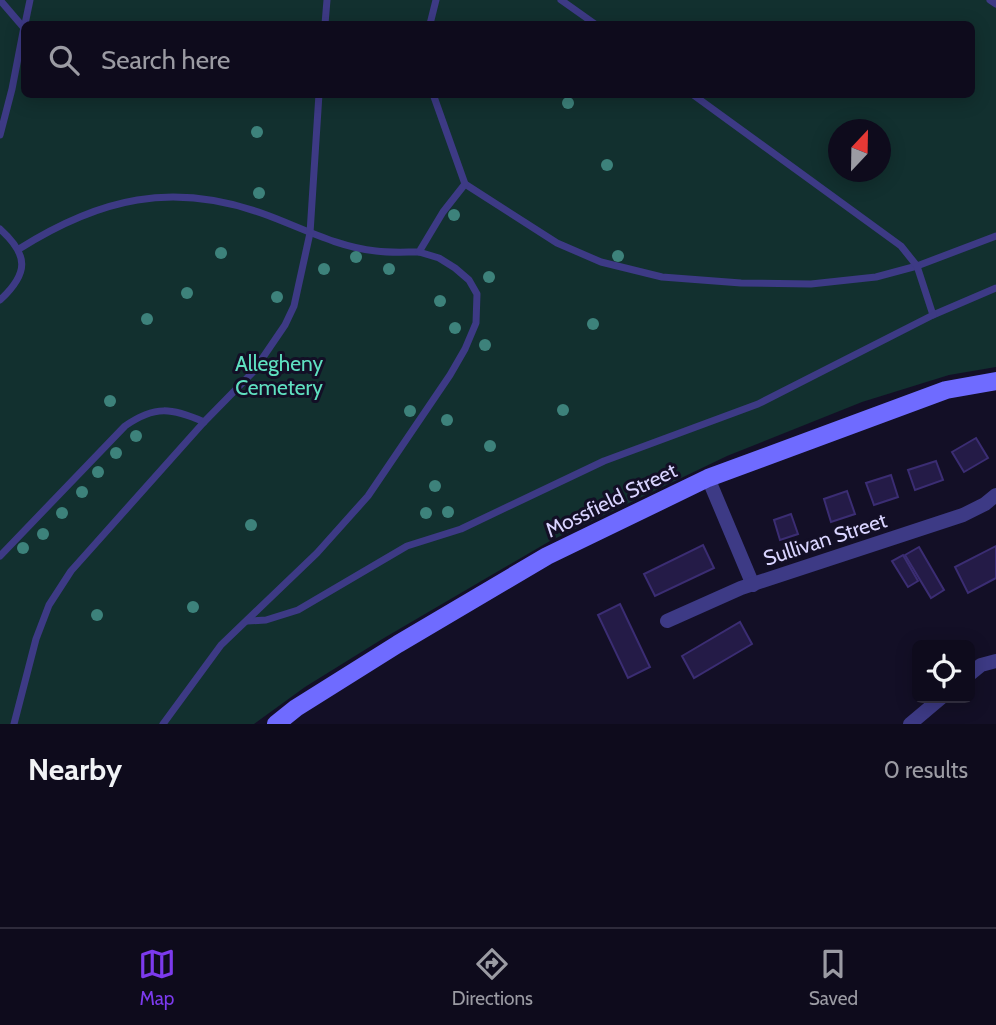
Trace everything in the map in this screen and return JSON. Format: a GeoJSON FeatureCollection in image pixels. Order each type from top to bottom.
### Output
{"type":"FeatureCollection","features":[{"type":"Feature","properties":{"kind":"street","name":"Mossfield Street"},"geometry":{"type":"LineString","coordinates":[[276,724],[296,708],[398,644],[547,556],[708,478],[946,390],[996,381]]}},
{"type":"Feature","properties":{"kind":"street"},"geometry":{"type":"LineString","coordinates":[[708,478],[753,585]]}},
{"type":"Feature","properties":{"kind":"street","name":"Sullivan Street"},"geometry":{"type":"LineString","coordinates":[[667,621],[741,588],[963,515],[996,495]]}},
{"type":"Feature","properties":{"kind":"street"},"geometry":{"type":"LineString","coordinates":[[975,670],[981,665],[996,661]]}},
{"type":"Feature","properties":{"kind":"street"},"geometry":{"type":"LineString","coordinates":[[910,724],[936,703]]}},
{"type":"Feature","properties":{"kind":"lane"},"geometry":{"type":"LineString","coordinates":[[0,0],[21,23]]}},
{"type":"Feature","properties":{"kind":"lane"},"geometry":{"type":"LineString","coordinates":[[26,21],[30,0]]}},
{"type":"Feature","properties":{"kind":"lane"},"geometry":{"type":"LineString","coordinates":[[325,21],[327,0]]}},
{"type":"Feature","properties":{"kind":"lane"},"geometry":{"type":"LineString","coordinates":[[431,21],[436,0]]}},
{"type":"Feature","properties":{"kind":"lane"},"geometry":{"type":"LineString","coordinates":[[561,0],[591,21]]}},
{"type":"Feature","properties":{"kind":"lane"},"geometry":{"type":"LineString","coordinates":[[990,0],[996,4]]}},
{"type":"Feature","properties":{"kind":"lane"},"geometry":{"type":"LineString","coordinates":[[0,135],[21,46]]}},
{"type":"Feature","properties":{"kind":"lane"},"geometry":{"type":"LineString","coordinates":[[14,724],[36,639],[49,605],[71,570],[204,422],[253,372],[285,325],[294,306],[310,233],[318,98]]}},
{"type":"Feature","properties":{"kind":"lane"},"geometry":{"type":"LineString","coordinates":[[434,98],[465,184],[557,243],[601,262],[662,276],[741,283],[811,284],[876,277],[917,266],[996,236]]}},
{"type":"Feature","properties":{"kind":"lane"},"geometry":{"type":"LineString","coordinates":[[698,98],[901,246],[917,266],[933,315]]}},
{"type":"Feature","properties":{"kind":"lane"},"geometry":{"type":"LineString","coordinates":[[419,252],[443,212],[465,184]]}},
{"type":"Feature","properties":{"kind":"lane"},"geometry":{"type":"LineString","coordinates":[[19,249],[62,226],[117,203],[163,196],[223,202],[263,214],[310,233],[376,251],[419,252],[439,258],[469,280],[477,294],[476,323],[465,349],[368,496],[317,553],[221,645],[163,724]]}},
{"type":"Feature","properties":{"kind":"lane"},"geometry":{"type":"LineString","coordinates":[[0,229],[19,249],[22,272],[9,292],[0,300]]}},
{"type":"Feature","properties":{"kind":"lane"},"geometry":{"type":"LineString","coordinates":[[247,621],[266,620],[298,610],[407,546],[461,529],[604,461],[758,404],[933,315],[996,288]]}},
{"type":"Feature","properties":{"kind":"lane"},"geometry":{"type":"LineString","coordinates":[[0,556],[125,426],[143,413],[180,411],[204,422]]}},
{"type":"Feature","properties":{"kind":"green space","name":"Allegheny Cemetery"},"geometry":{"type":"Polygon","coordinates":[[[0,0],[996,0],[996,367],[949,375],[862,402],[727,456],[550,541],[305,687],[254,724],[0,724],[0,0]]]}},
{"type":"Feature","properties":{"kind":"building"},"geometry":{"type":"Polygon","coordinates":[[[976,438],[988,458],[964,472],[952,452],[976,438]]]}},
{"type":"Feature","properties":{"kind":"building"},"geometry":{"type":"Polygon","coordinates":[[[936,461],[943,480],[915,490],[908,470],[936,461]]]}},
{"type":"Feature","properties":{"kind":"building"},"geometry":{"type":"Polygon","coordinates":[[[891,475],[898,497],[874,505],[866,483],[891,475]]]}},
{"type":"Feature","properties":{"kind":"building"},"geometry":{"type":"Polygon","coordinates":[[[847,491],[855,514],[831,522],[824,499],[847,491]]]}},
{"type":"Feature","properties":{"kind":"building"},"geometry":{"type":"Polygon","coordinates":[[[791,514],[798,534],[780,540],[774,520],[791,514]]]}},
{"type":"Feature","properties":{"kind":"building"},"geometry":{"type":"Polygon","coordinates":[[[703,545],[714,568],[655,596],[644,574],[703,545]]]}},
{"type":"Feature","properties":{"kind":"building"},"geometry":{"type":"Polygon","coordinates":[[[996,546],[996,578],[968,593],[955,567],[996,546]]]}},
{"type":"Feature","properties":{"kind":"building"},"geometry":{"type":"Polygon","coordinates":[[[919,547],[944,590],[931,598],[905,555],[919,547]]]}},
{"type":"Feature","properties":{"kind":"building"},"geometry":{"type":"Polygon","coordinates":[[[903,555],[918,581],[908,587],[892,561],[903,555]]]}},
{"type":"Feature","properties":{"kind":"building"},"geometry":{"type":"Polygon","coordinates":[[[620,604],[650,667],[628,678],[598,615],[620,604]]]}},
{"type":"Feature","properties":{"kind":"building"},"geometry":{"type":"Polygon","coordinates":[[[740,622],[752,644],[694,678],[682,656],[740,622]]]}}]}
